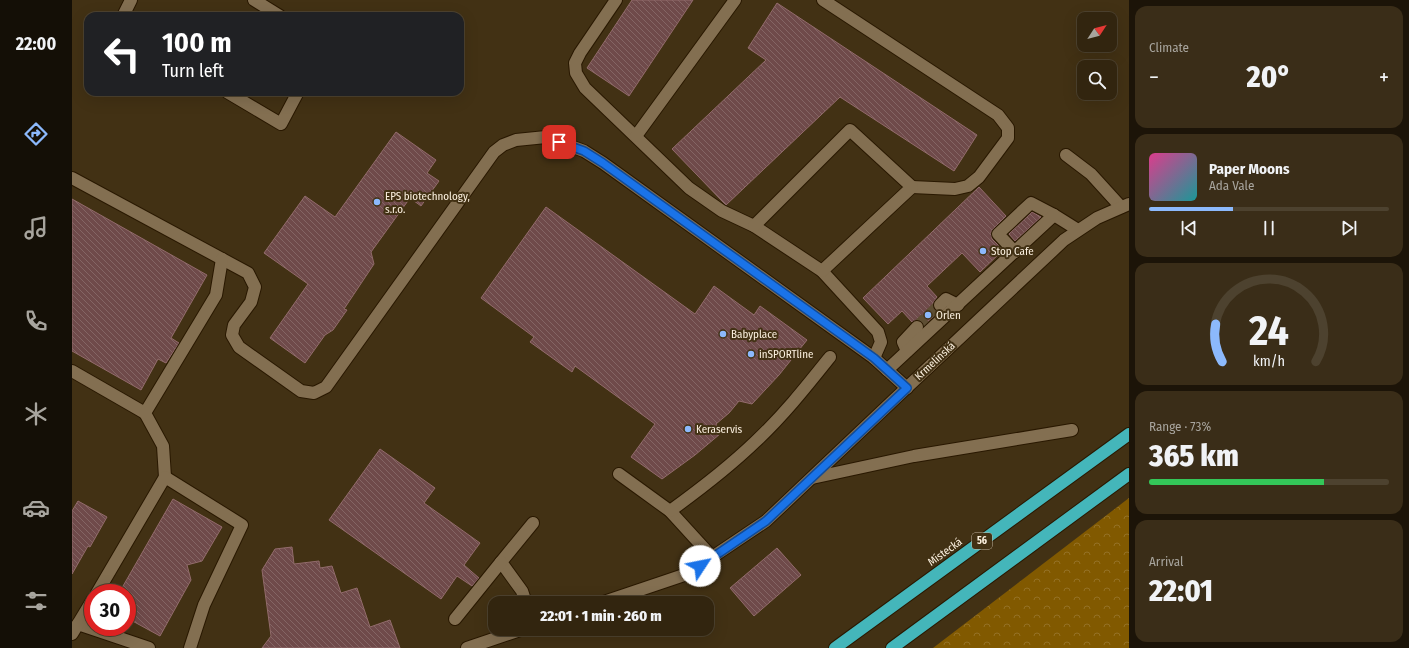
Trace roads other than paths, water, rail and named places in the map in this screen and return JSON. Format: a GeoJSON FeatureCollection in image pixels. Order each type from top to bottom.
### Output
{"type":"FeatureCollection","features":[{"type":"Feature","properties":{"kind":"highway","name":"Místecká"},"geometry":{"type":"LineString","coordinates":[[835,648],[1129,434]]}},
{"type":"Feature","properties":{"kind":"highway"},"geometry":{"type":"LineString","coordinates":[[892,648],[1129,474]]}},
{"type":"Feature","properties":{"kind":"street"},"geometry":{"type":"LineString","coordinates":[[125,12],[131,0]]}},
{"type":"Feature","properties":{"kind":"street"},"geometry":{"type":"LineString","coordinates":[[254,0],[274,12]]}},
{"type":"Feature","properties":{"kind":"street"},"geometry":{"type":"LineString","coordinates":[[616,0],[580,53],[575,63],[576,73],[585,88],[689,188],[722,211],[754,226],[822,271],[878,332],[881,342],[874,358]]}},
{"type":"Feature","properties":{"kind":"street"},"geometry":{"type":"LineString","coordinates":[[636,136],[735,0]]}},
{"type":"Feature","properties":{"kind":"street"},"geometry":{"type":"LineString","coordinates":[[754,226],[850,130],[912,187],[955,189],[968,186],[979,178],[1008,138],[1008,128],[998,115],[823,0]]}},
{"type":"Feature","properties":{"kind":"street"},"geometry":{"type":"LineString","coordinates":[[233,96],[281,124],[296,96]]}},
{"type":"Feature","properties":{"kind":"street"},"geometry":{"type":"LineString","coordinates":[[72,178],[248,273],[255,288],[251,302],[234,325],[232,335],[239,347],[301,391],[314,393],[326,387],[494,152],[503,145],[516,140],[546,137],[584,151],[603,163],[874,358],[907,388]]}},
{"type":"Feature","properties":{"kind":"street"},"geometry":{"type":"LineString","coordinates":[[1066,155],[1091,174],[1125,206]]}},
{"type":"Feature","properties":{"kind":"street"},"geometry":{"type":"LineString","coordinates":[[822,271],[912,187]]}},
{"type":"Feature","properties":{"kind":"street"},"geometry":{"type":"LineString","coordinates":[[1015,252],[998,234],[1031,203],[1078,230]]}},
{"type":"Feature","properties":{"kind":"street","name":"Krmelínská"},"geometry":{"type":"LineString","coordinates":[[622,596],[687,574],[766,521],[1064,240],[1097,218],[1125,206]]}},
{"type":"Feature","properties":{"kind":"street"},"geometry":{"type":"LineString","coordinates":[[887,370],[1054,215]]}},
{"type":"Feature","properties":{"kind":"street"},"geometry":{"type":"LineString","coordinates":[[145,413],[216,295],[222,259]]}},
{"type":"Feature","properties":{"kind":"street"},"geometry":{"type":"LineString","coordinates":[[940,305],[946,299],[958,305]]}},
{"type":"Feature","properties":{"kind":"street"},"geometry":{"type":"LineString","coordinates":[[907,352],[903,342],[917,327]]}},
{"type":"Feature","properties":{"kind":"street"},"geometry":{"type":"LineString","coordinates":[[670,511],[724,470],[756,442],[794,402],[830,357]]}},
{"type":"Feature","properties":{"kind":"street"},"geometry":{"type":"LineString","coordinates":[[72,371],[145,413],[163,446],[165,477],[102,584]]}},
{"type":"Feature","properties":{"kind":"street"},"geometry":{"type":"LineString","coordinates":[[812,478],[914,456],[1072,430]]}},
{"type":"Feature","properties":{"kind":"street"},"geometry":{"type":"LineString","coordinates":[[619,474],[670,511],[712,558]]}},
{"type":"Feature","properties":{"kind":"street"},"geometry":{"type":"LineString","coordinates":[[165,477],[242,525],[204,605],[190,648]]}},
{"type":"Feature","properties":{"kind":"street"},"geometry":{"type":"LineString","coordinates":[[455,619],[533,523]]}},
{"type":"Feature","properties":{"kind":"street"},"geometry":{"type":"LineString","coordinates":[[502,562],[522,591],[524,596]]}},
{"type":"Feature","properties":{"kind":"street"},"geometry":{"type":"LineString","coordinates":[[84,614],[75,629],[149,648]]}},
{"type":"Feature","properties":{"kind":"street"},"geometry":{"type":"LineString","coordinates":[[467,648],[502,636]]}},
{"type":"Feature","properties":{"kind":"tunnel"},"geometry":{"type":"LineString","coordinates":[[917,327],[940,305]]}},
{"type":"Feature","properties":{"kind":"place","name":"EPS biotechnology, s.r.o."},"geometry":{"type":"Point","coordinates":[377,202]}},
{"type":"Feature","properties":{"kind":"place","name":"Stop Cafe"},"geometry":{"type":"Point","coordinates":[983,251]}},
{"type":"Feature","properties":{"kind":"place","name":"Orlen"},"geometry":{"type":"Point","coordinates":[928,315]}},
{"type":"Feature","properties":{"kind":"place","name":"Babyplace"},"geometry":{"type":"Point","coordinates":[723,334]}},
{"type":"Feature","properties":{"kind":"place","name":"inSPORTline"},"geometry":{"type":"Point","coordinates":[751,354]}},
{"type":"Feature","properties":{"kind":"place","name":"Keraservis"},"geometry":{"type":"Point","coordinates":[688,429]}}]}
